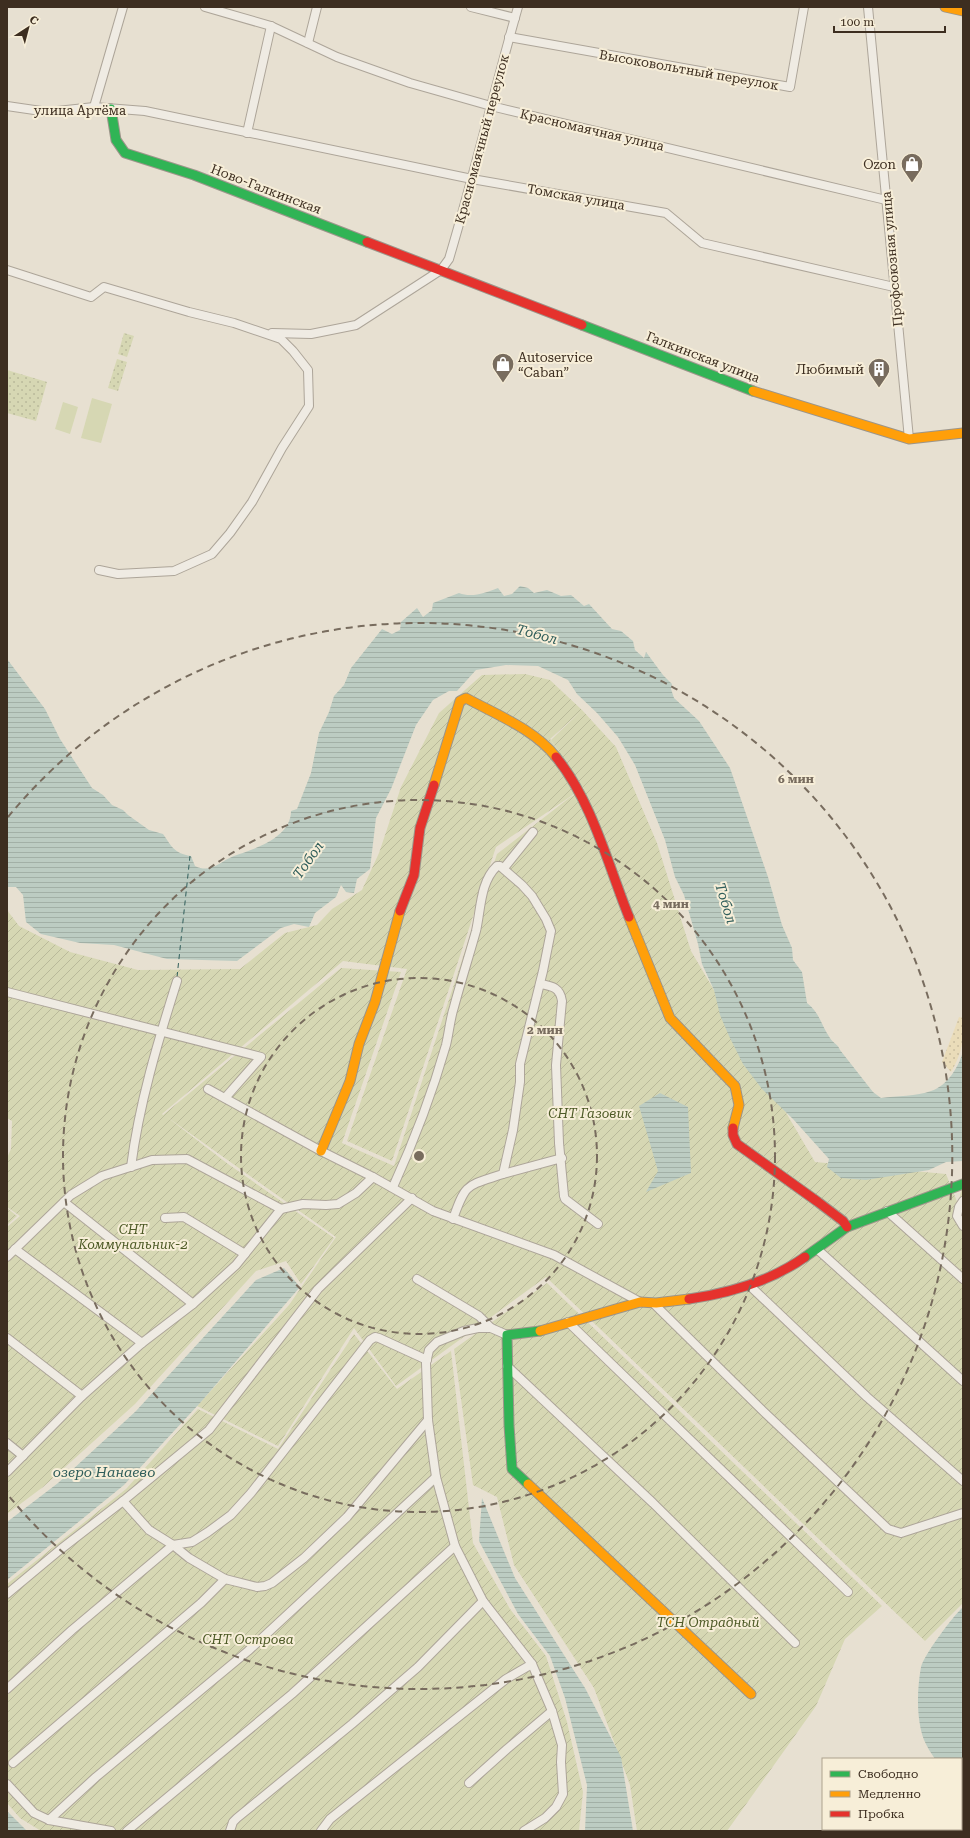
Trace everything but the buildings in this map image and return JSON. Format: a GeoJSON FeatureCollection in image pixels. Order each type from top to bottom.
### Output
{"type":"FeatureCollection","features":[{"type":"Feature","properties":{"kind":"street"},"geometry":{"type":"LineString","coordinates":[[94,107],[123,7]]}},
{"type":"Feature","properties":{"kind":"street","name":"Красномаячная улица"},"geometry":{"type":"LineString","coordinates":[[206,7],[271,26],[337,57],[410,83],[491,106],[886,200]]}},
{"type":"Feature","properties":{"kind":"street"},"geometry":{"type":"LineString","coordinates":[[305,42],[317,7]]}},
{"type":"Feature","properties":{"kind":"street"},"geometry":{"type":"LineString","coordinates":[[471,7],[515,18]]}},
{"type":"Feature","properties":{"kind":"street","name":"Красномаячный переулок"},"geometry":{"type":"LineString","coordinates":[[441,270],[449,259],[518,7]]}},
{"type":"Feature","properties":{"kind":"street","name":"Высоковольтный переулок"},"geometry":{"type":"LineString","coordinates":[[509,37],[790,87],[804,7]]}},
{"type":"Feature","properties":{"kind":"street","name":"Профсоюзная улица"},"geometry":{"type":"LineString","coordinates":[[868,7],[909,439]]}},
{"type":"Feature","properties":{"kind":"street"},"geometry":{"type":"LineString","coordinates":[[945,7],[963,11]]}},
{"type":"Feature","properties":{"kind":"street"},"geometry":{"type":"LineString","coordinates":[[247,133],[271,26]]}},
{"type":"Feature","properties":{"kind":"street","name":"улица Артёма"},"geometry":{"type":"LineString","coordinates":[[7,106],[48,112],[94,107],[145,111],[247,133]]}},
{"type":"Feature","properties":{"kind":"street","name":"Ново-Галкинская"},"geometry":{"type":"LineString","coordinates":[[111,109],[116,140],[125,153],[194,175],[441,270]]}},
{"type":"Feature","properties":{"kind":"street","name":"Томская улица"},"geometry":{"type":"LineString","coordinates":[[247,133],[472,179],[666,212],[702,243],[894,287]]}},
{"type":"Feature","properties":{"kind":"street"},"geometry":{"type":"LineString","coordinates":[[7,270],[91,297],[104,287],[189,312],[234,323],[281,339],[308,370],[309,406],[282,448],[252,502],[230,533],[212,554],[174,571],[118,574],[99,570]]}},
{"type":"Feature","properties":{"kind":"street"},"geometry":{"type":"LineString","coordinates":[[264,333],[311,334],[356,325],[441,270]]}},
{"type":"Feature","properties":{"kind":"street","name":"Галкинская улица"},"geometry":{"type":"LineString","coordinates":[[441,270],[756,392],[909,439],[963,433]]}},
{"type":"Feature","properties":{"kind":"street"},"geometry":{"type":"LineString","coordinates":[[321,1151],[350,1081],[359,1044],[386,964],[396,920],[414,875],[420,828],[460,701],[466,698],[522,728],[543,743],[552,751],[570,774],[597,832],[618,889],[670,1018],[735,1086],[739,1106],[732,1133],[737,1144],[843,1221],[846,1227]]}},
{"type":"Feature","properties":{"kind":"street"},"geometry":{"type":"LineString","coordinates":[[504,868],[533,832]]}},
{"type":"Feature","properties":{"kind":"street"},"geometry":{"type":"LineString","coordinates":[[393,1187],[423,1117],[436,1077],[446,1043],[453,1008],[476,930],[487,879],[497,866],[504,868],[532,896],[546,919],[551,931],[540,984],[520,1064],[520,1082],[513,1130],[503,1174]]}},
{"type":"Feature","properties":{"kind":"street"},"geometry":{"type":"LineString","coordinates":[[131,1167],[136,1130],[161,1031],[177,981]]}},
{"type":"Feature","properties":{"kind":"street"},"geometry":{"type":"LineString","coordinates":[[540,984],[557,989],[561,993],[562,1002],[556,1065],[559,1143],[562,1158],[564,1196],[565,1199],[598,1224]]}},
{"type":"Feature","properties":{"kind":"street"},"geometry":{"type":"LineString","coordinates":[[7,992],[161,1031],[224,1049],[261,1057],[225,1098]]}},
{"type":"Feature","properties":{"kind":"street"},"geometry":{"type":"LineString","coordinates":[[208,1089],[321,1151],[393,1187],[433,1211],[554,1256],[640,1302]]}},
{"type":"Feature","properties":{"kind":"street"},"geometry":{"type":"LineString","coordinates":[[453,1219],[460,1199],[469,1186],[503,1174],[562,1158]]}},
{"type":"Feature","properties":{"kind":"street"},"geometry":{"type":"LineString","coordinates":[[7,1257],[71,1195],[102,1176],[152,1160],[187,1159],[282,1209]]}},
{"type":"Feature","properties":{"kind":"street"},"geometry":{"type":"LineString","coordinates":[[7,1472],[82,1396],[142,1343],[193,1304],[245,1254],[282,1209],[303,1204],[338,1204],[356,1193],[373,1177]]}},
{"type":"Feature","properties":{"kind":"street"},"geometry":{"type":"LineString","coordinates":[[417,1279],[479,1316],[491,1328],[507,1335],[538,1331],[640,1302],[653,1303],[679,1300],[728,1291],[749,1285],[790,1266],[846,1227],[963,1184]]}},
{"type":"Feature","properties":{"kind":"street"},"geometry":{"type":"LineString","coordinates":[[7,1594],[209,1430],[318,1289],[412,1198]]}},
{"type":"Feature","properties":{"kind":"street"},"geometry":{"type":"LineString","coordinates":[[963,1201],[959,1207],[957,1216],[963,1226]]}},
{"type":"Feature","properties":{"kind":"street"},"geometry":{"type":"LineString","coordinates":[[64,1202],[193,1304]]}},
{"type":"Feature","properties":{"kind":"street"},"geometry":{"type":"LineString","coordinates":[[887,1211],[963,1279]]}},
{"type":"Feature","properties":{"kind":"street"},"geometry":{"type":"LineString","coordinates":[[165,1218],[184,1217],[245,1254]]}},
{"type":"Feature","properties":{"kind":"street"},"geometry":{"type":"LineString","coordinates":[[14,1249],[142,1343]]}},
{"type":"Feature","properties":{"kind":"street"},"geometry":{"type":"LineString","coordinates":[[816,1249],[963,1381]]}},
{"type":"Feature","properties":{"kind":"street"},"geometry":{"type":"LineString","coordinates":[[749,1285],[867,1397],[963,1481]]}},
{"type":"Feature","properties":{"kind":"street"},"geometry":{"type":"LineString","coordinates":[[653,1303],[763,1411],[888,1529],[901,1533],[963,1513]]}},
{"type":"Feature","properties":{"kind":"street"},"geometry":{"type":"LineString","coordinates":[[568,1322],[848,1592]]}},
{"type":"Feature","properties":{"kind":"street"},"geometry":{"type":"LineString","coordinates":[[491,1328],[478,1328],[464,1331],[437,1342],[430,1350],[427,1360],[428,1420],[436,1477],[455,1546],[483,1601],[532,1664],[552,1711],[562,1745],[561,1762],[563,1794],[556,1808],[545,1818],[524,1831]]}},
{"type":"Feature","properties":{"kind":"street"},"geometry":{"type":"LineString","coordinates":[[507,1335],[512,1469],[751,1694]]}},
{"type":"Feature","properties":{"kind":"street"},"geometry":{"type":"LineString","coordinates":[[7,1689],[72,1630],[173,1545],[192,1542],[231,1515],[370,1340],[374,1337],[379,1338],[427,1360]]}},
{"type":"Feature","properties":{"kind":"street"},"geometry":{"type":"LineString","coordinates":[[7,1338],[82,1396]]}},
{"type":"Feature","properties":{"kind":"street"},"geometry":{"type":"LineString","coordinates":[[507,1366],[653,1503],[795,1643]]}},
{"type":"Feature","properties":{"kind":"street"},"geometry":{"type":"LineString","coordinates":[[123,1501],[149,1530],[173,1545],[189,1558],[225,1579],[257,1586],[272,1583],[304,1558],[347,1517],[428,1420]]}},
{"type":"Feature","properties":{"kind":"street"},"geometry":{"type":"LineString","coordinates":[[7,1443],[23,1456]]}},
{"type":"Feature","properties":{"kind":"street"},"geometry":{"type":"LineString","coordinates":[[49,1820],[96,1777],[248,1651],[436,1477]]}},
{"type":"Feature","properties":{"kind":"street"},"geometry":{"type":"LineString","coordinates":[[127,1831],[292,1694],[455,1546]]}},
{"type":"Feature","properties":{"kind":"street"},"geometry":{"type":"LineString","coordinates":[[13,1762],[201,1603],[225,1579]]}},
{"type":"Feature","properties":{"kind":"street"},"geometry":{"type":"LineString","coordinates":[[230,1831],[233,1822],[237,1818],[352,1724],[418,1667],[483,1601]]}},
{"type":"Feature","properties":{"kind":"street"},"geometry":{"type":"LineString","coordinates":[[321,1831],[330,1819],[506,1679],[532,1664]]}},
{"type":"Feature","properties":{"kind":"street"},"geometry":{"type":"LineString","coordinates":[[469,1783],[507,1748],[552,1711]]}},
{"type":"Feature","properties":{"kind":"street"},"geometry":{"type":"LineString","coordinates":[[7,1784],[34,1813],[49,1820],[111,1831]]}},
{"type":"Feature","properties":{"kind":"green space"},"geometry":{"type":"Polygon","coordinates":[[[124,333],[134,336],[127,357],[118,354],[124,333]]]}},
{"type":"Feature","properties":{"kind":"green space"},"geometry":{"type":"Polygon","coordinates":[[[117,359],[127,362],[118,391],[108,388],[117,359]]]}},
{"type":"Feature","properties":{"kind":"green space"},"geometry":{"type":"Polygon","coordinates":[[[7,370],[47,382],[36,421],[7,413],[7,370]]]}},
{"type":"Feature","properties":{"kind":"green space"},"geometry":{"type":"Polygon","coordinates":[[[92,398],[112,404],[101,443],[81,438],[92,398]]]}},
{"type":"Feature","properties":{"kind":"green space"},"geometry":{"type":"Polygon","coordinates":[[[63,402],[78,407],[70,434],[55,429],[63,402]]]}},
{"type":"Feature","properties":{"kind":"green space","name":"СНТ Газовик"},"geometry":{"type":"Polygon","coordinates":[[[525,674],[550,680],[582,710],[616,747],[657,843],[691,951],[815,1162],[946,1174],[958,1204],[963,1184],[963,1603],[925,1641],[546,1277],[396,1386],[354,1328],[278,1446],[197,1406],[289,1305],[336,1237],[167,1117],[228,1164],[334,1238],[301,1284],[286,1261],[256,1271],[135,1404],[43,1487],[7,1514],[7,1227],[20,1216],[7,1207],[7,1158],[11,1149],[12,1121],[7,1118],[7,910],[19,926],[70,952],[138,970],[240,969],[285,933],[317,925],[332,909],[362,890],[379,853],[401,787],[439,713],[482,675],[525,674]],[[582,710],[550,739],[583,788],[496,847],[392,1161],[347,1141],[407,969],[343,961],[162,1114],[163,1115],[341,968],[401,972],[342,1143],[394,1166],[497,854],[569,798],[584,789],[551,740],[582,710]]]}},
{"type":"Feature","properties":{"kind":"green space"},"geometry":{"type":"Polygon","coordinates":[[[7,1208],[17,1216],[7,1225],[7,1208]]]}},
{"type":"Feature","properties":{"kind":"green space","name":"ТСН Отрадный"},"geometry":{"type":"Polygon","coordinates":[[[547,1283],[882,1606],[845,1639],[816,1706],[727,1831],[637,1831],[630,1785],[594,1688],[514,1565],[497,1497],[473,1485],[454,1349],[547,1283]]]}},
{"type":"Feature","properties":{"kind":"green space","name":"СНТ Острова"},"geometry":{"type":"Polygon","coordinates":[[[354,1334],[397,1389],[451,1351],[473,1543],[510,1609],[546,1656],[567,1722],[583,1792],[579,1831],[41,1831],[20,1818],[7,1803],[7,1584],[126,1489],[198,1409],[278,1449],[354,1334]]]}},
{"type":"Feature","properties":{"kind":"sand"},"geometry":{"type":"Polygon","coordinates":[[[959,1017],[963,1018],[962,1046],[951,1072],[942,1062],[959,1017]]]}},
{"type":"Feature","properties":{"kind":"water","name":"Тобол"},"geometry":{"type":"Polygon","coordinates":[[[520,586],[528,588],[534,593],[547,590],[561,596],[571,595],[584,606],[589,604],[612,629],[621,631],[633,641],[635,650],[644,658],[646,652],[663,675],[672,684],[671,689],[674,698],[699,721],[730,768],[768,877],[782,925],[792,948],[793,960],[802,972],[807,1003],[818,1015],[831,1040],[838,1046],[873,1092],[881,1098],[919,1094],[937,1089],[952,1075],[959,1063],[963,1051],[963,1161],[946,1162],[929,1170],[866,1180],[841,1178],[827,1167],[829,1159],[793,1119],[762,1089],[743,1064],[729,1036],[720,1015],[714,990],[702,964],[684,895],[675,877],[665,840],[635,765],[618,737],[597,713],[577,694],[568,680],[538,666],[506,665],[476,670],[457,691],[449,691],[433,700],[416,725],[391,789],[376,818],[370,869],[357,879],[354,893],[346,892],[341,885],[336,897],[315,913],[309,927],[294,924],[281,928],[237,961],[167,959],[114,945],[80,943],[41,934],[26,922],[23,895],[16,887],[7,887],[7,659],[45,709],[60,739],[92,788],[103,795],[112,805],[123,810],[149,830],[163,834],[171,846],[177,851],[191,856],[195,866],[206,869],[216,866],[229,858],[261,846],[278,835],[285,828],[291,811],[297,809],[311,773],[319,733],[329,712],[334,696],[344,685],[351,668],[382,629],[392,634],[400,630],[401,622],[417,608],[423,617],[432,610],[433,603],[459,593],[473,595],[498,588],[504,596],[512,594],[520,586]]]}},
{"type":"Feature","properties":{"kind":"water"},"geometry":{"type":"Polygon","coordinates":[[[660,1093],[688,1107],[691,1173],[646,1192],[658,1171],[639,1106],[660,1093]]]}},
{"type":"Feature","properties":{"kind":"water","name":"озеро Нанаево"},"geometry":{"type":"Polygon","coordinates":[[[284,1268],[300,1287],[200,1403],[124,1485],[7,1580],[7,1522],[58,1483],[136,1411],[256,1280],[284,1268]]]}},
{"type":"Feature","properties":{"kind":"water"},"geometry":{"type":"Polygon","coordinates":[[[482,1498],[515,1578],[585,1688],[621,1757],[633,1831],[585,1831],[587,1785],[565,1698],[550,1656],[518,1614],[479,1541],[482,1498]]]}},
{"type":"Feature","properties":{"kind":"water"},"geometry":{"type":"Polygon","coordinates":[[[963,1607],[963,1781],[962,1758],[934,1758],[925,1743],[921,1732],[918,1713],[918,1694],[923,1661],[953,1618],[963,1607]]]}},
{"type":"Feature","properties":{"kind":"water"},"geometry":{"type":"Polygon","coordinates":[[[7,1811],[26,1830],[28,1831],[7,1831],[7,1811]]]}},
{"type":"Feature","properties":{"kind":"ferry route"},"geometry":{"type":"LineString","coordinates":[[177,977],[190,856]]}},
{"type":"Feature","properties":{"kind":"traffic: fast"},"geometry":{"type":"LineString","coordinates":[[111,109],[116,140],[125,153],[194,175],[367,242]]}},
{"type":"Feature","properties":{"kind":"traffic: fast"},"geometry":{"type":"LineString","coordinates":[[582,325],[753,391]]}},
{"type":"Feature","properties":{"kind":"traffic: fast"},"geometry":{"type":"LineString","coordinates":[[805,1257],[847,1227],[963,1184]]}},
{"type":"Feature","properties":{"kind":"traffic: fast"},"geometry":{"type":"LineString","coordinates":[[528,1484],[512,1469],[509,1425],[507,1335],[540,1331]]}},
{"type":"Feature","properties":{"kind":"traffic: slow"},"geometry":{"type":"LineString","coordinates":[[945,7],[963,11]]}},
{"type":"Feature","properties":{"kind":"traffic: slow"},"geometry":{"type":"LineString","coordinates":[[753,391],[909,439],[963,433]]}},
{"type":"Feature","properties":{"kind":"traffic: slow"},"geometry":{"type":"LineString","coordinates":[[434,785],[460,701],[466,698],[514,723],[537,738],[556,757]]}},
{"type":"Feature","properties":{"kind":"traffic: slow"},"geometry":{"type":"LineString","coordinates":[[321,1151],[350,1081],[359,1044],[375,1002],[400,911]]}},
{"type":"Feature","properties":{"kind":"traffic: slow"},"geometry":{"type":"LineString","coordinates":[[629,917],[670,1018],[735,1086],[739,1105],[733,1128]]}},
{"type":"Feature","properties":{"kind":"traffic: slow"},"geometry":{"type":"LineString","coordinates":[[540,1331],[640,1302],[656,1303],[689,1299]]}},
{"type":"Feature","properties":{"kind":"traffic: slow"},"geometry":{"type":"LineString","coordinates":[[528,1484],[751,1694]]}},
{"type":"Feature","properties":{"kind":"traffic: jam"},"geometry":{"type":"LineString","coordinates":[[367,242],[582,325]]}},
{"type":"Feature","properties":{"kind":"traffic: jam"},"geometry":{"type":"LineString","coordinates":[[556,757],[569,774],[580,793],[598,834],[629,917]]}},
{"type":"Feature","properties":{"kind":"traffic: jam"},"geometry":{"type":"LineString","coordinates":[[400,911],[414,875],[420,828],[434,785]]}},
{"type":"Feature","properties":{"kind":"traffic: jam"},"geometry":{"type":"LineString","coordinates":[[733,1128],[733,1135],[737,1144],[818,1202],[843,1221],[847,1227]]}},
{"type":"Feature","properties":{"kind":"traffic: jam"},"geometry":{"type":"LineString","coordinates":[[689,1299],[750,1285],[778,1273],[805,1257]]}},
{"type":"Feature","properties":{"kind":"place","name":"Ozon"},"geometry":{"type":"Point","coordinates":[912,184]}},
{"type":"Feature","properties":{"kind":"place","name":"Autoservice “Caban”"},"geometry":{"type":"Point","coordinates":[503,384]}},
{"type":"Feature","properties":{"kind":"place","name":"Любимый"},"geometry":{"type":"Point","coordinates":[879,388]}},
{"type":"Feature","properties":{"kind":"park label","name":"СНТ Коммунальник-2"},"geometry":{"type":"Point","coordinates":[133,1236]}}]}
